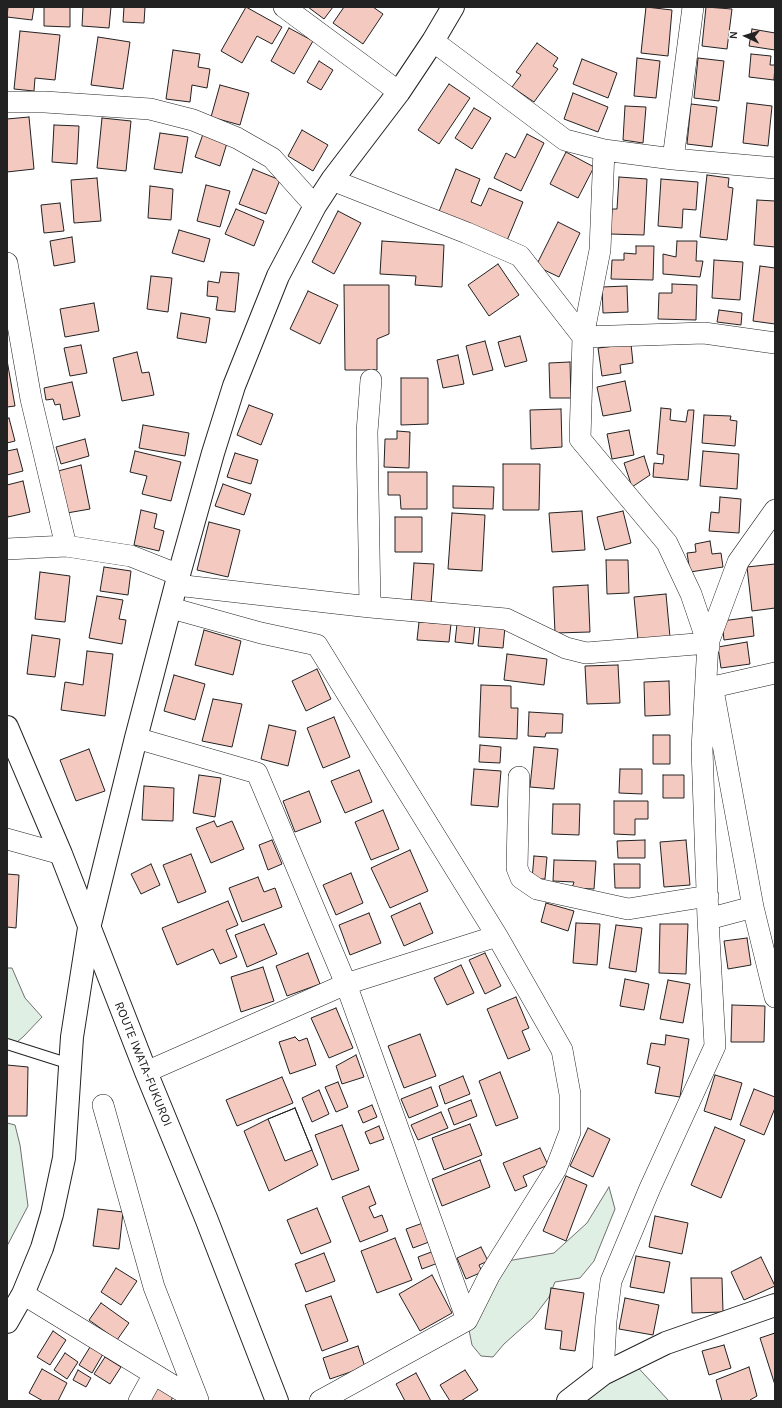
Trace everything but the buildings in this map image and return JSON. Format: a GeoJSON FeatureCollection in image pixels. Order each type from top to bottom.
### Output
{"type":"FeatureCollection","features":[{"type":"Feature","properties":{"kind":"street"},"geometry":{"type":"LineString","coordinates":[[284,7],[399,92]]}},
{"type":"Feature","properties":{"kind":"street"},"geometry":{"type":"LineString","coordinates":[[673,159],[693,7]]}},
{"type":"Feature","properties":{"kind":"street"},"geometry":{"type":"LineString","coordinates":[[7,1322],[23,1294],[42,1248],[52,1214],[64,1158],[72,1038],[89,928],[136,738],[178,580],[213,453],[234,386],[278,276],[316,206],[332,180],[399,92],[433,41],[446,10]]}},
{"type":"Feature","properties":{"kind":"street"},"geometry":{"type":"LineString","coordinates":[[433,41],[565,140],[604,150],[673,159],[775,168]]}},
{"type":"Feature","properties":{"kind":"street"},"geometry":{"type":"LineString","coordinates":[[7,102],[45,102],[150,109],[193,120],[237,138],[272,158],[316,206]]}},
{"type":"Feature","properties":{"kind":"street"},"geometry":{"type":"LineString","coordinates":[[604,150],[600,250],[583,337],[580,439],[667,543],[692,594],[708,643],[713,687],[753,907],[775,997]]}},
{"type":"Feature","properties":{"kind":"street"},"geometry":{"type":"LineString","coordinates":[[332,180],[467,233],[520,256],[583,337]]}},
{"type":"Feature","properties":{"kind":"street"},"geometry":{"type":"LineString","coordinates":[[7,263],[32,400],[66,546]]}},
{"type":"Feature","properties":{"kind":"street"},"geometry":{"type":"LineString","coordinates":[[583,337],[704,332],[775,342]]}},
{"type":"Feature","properties":{"kind":"street"},"geometry":{"type":"LineString","coordinates":[[370,607],[367,432],[371,380]]}},
{"type":"Feature","properties":{"kind":"street"},"geometry":{"type":"LineString","coordinates":[[602,1374],[611,1281],[650,1188],[715,1046],[708,919],[702,749],[708,643],[738,562],[775,510]]}},
{"type":"Feature","properties":{"kind":"street"},"geometry":{"type":"LineString","coordinates":[[7,549],[66,546],[131,556],[178,580],[370,607],[506,619],[566,648],[586,653],[708,643]]}},
{"type":"Feature","properties":{"kind":"street"},"geometry":{"type":"LineString","coordinates":[[171,608],[261,633],[316,645],[497,936],[562,1050],[570,1094],[570,1132],[556,1169],[489,1276],[467,1320],[320,1401]]}},
{"type":"Feature","properties":{"kind":"street"},"geometry":{"type":"LineString","coordinates":[[713,687],[775,673]]}},
{"type":"Feature","properties":{"kind":"street","name":"ROUTE IWATA-FUKUROI"},"geometry":{"type":"LineString","coordinates":[[7,727],[60,854],[146,1072],[206,1218],[277,1401]]}},
{"type":"Feature","properties":{"kind":"street"},"geometry":{"type":"LineString","coordinates":[[136,738],[257,773],[346,984],[467,1320]]}},
{"type":"Feature","properties":{"kind":"street"},"geometry":{"type":"LineString","coordinates":[[519,777],[517,868],[521,878],[537,889],[628,909],[708,896]]}},
{"type":"Feature","properties":{"kind":"street"},"geometry":{"type":"LineString","coordinates":[[7,839],[60,854]]}},
{"type":"Feature","properties":{"kind":"street"},"geometry":{"type":"LineString","coordinates":[[708,919],[753,907]]}},
{"type":"Feature","properties":{"kind":"street"},"geometry":{"type":"LineString","coordinates":[[146,1072],[346,984],[497,936]]}},
{"type":"Feature","properties":{"kind":"street"},"geometry":{"type":"LineString","coordinates":[[103,1105],[154,1287],[198,1401]]}},
{"type":"Feature","properties":{"kind":"street"},"geometry":{"type":"LineString","coordinates":[[23,1294],[198,1401]]}},
{"type":"Feature","properties":{"kind":"street"},"geometry":{"type":"LineString","coordinates":[[568,1401],[602,1374],[666,1343],[775,1305]]}},
{"type":"Feature","properties":{"kind":"street"},"geometry":{"type":"LineString","coordinates":[[139,1401],[154,1374]]}},
{"type":"Feature","properties":{"kind":"lane"},"geometry":{"type":"LineString","coordinates":[[7,1044],[70,1064]]}},
{"type":"Feature","properties":{"kind":"green space"},"geometry":{"type":"Polygon","coordinates":[[[7,968],[12,968],[25,998],[42,1017],[23,1037],[7,1050],[7,968]]]}},
{"type":"Feature","properties":{"kind":"green space"},"geometry":{"type":"Polygon","coordinates":[[[7,1123],[15,1125],[20,1145],[28,1206],[7,1246],[7,1123]]]}},
{"type":"Feature","properties":{"kind":"green space"},"geometry":{"type":"Polygon","coordinates":[[[609,1187],[615,1209],[594,1261],[580,1278],[555,1282],[549,1297],[533,1318],[504,1344],[493,1357],[481,1356],[472,1345],[467,1320],[507,1261],[554,1253],[587,1223],[609,1187]]]}},
{"type":"Feature","properties":{"kind":"green space"},"geometry":{"type":"Polygon","coordinates":[[[631,1360],[669,1401],[580,1401],[631,1360]]]}}]}
